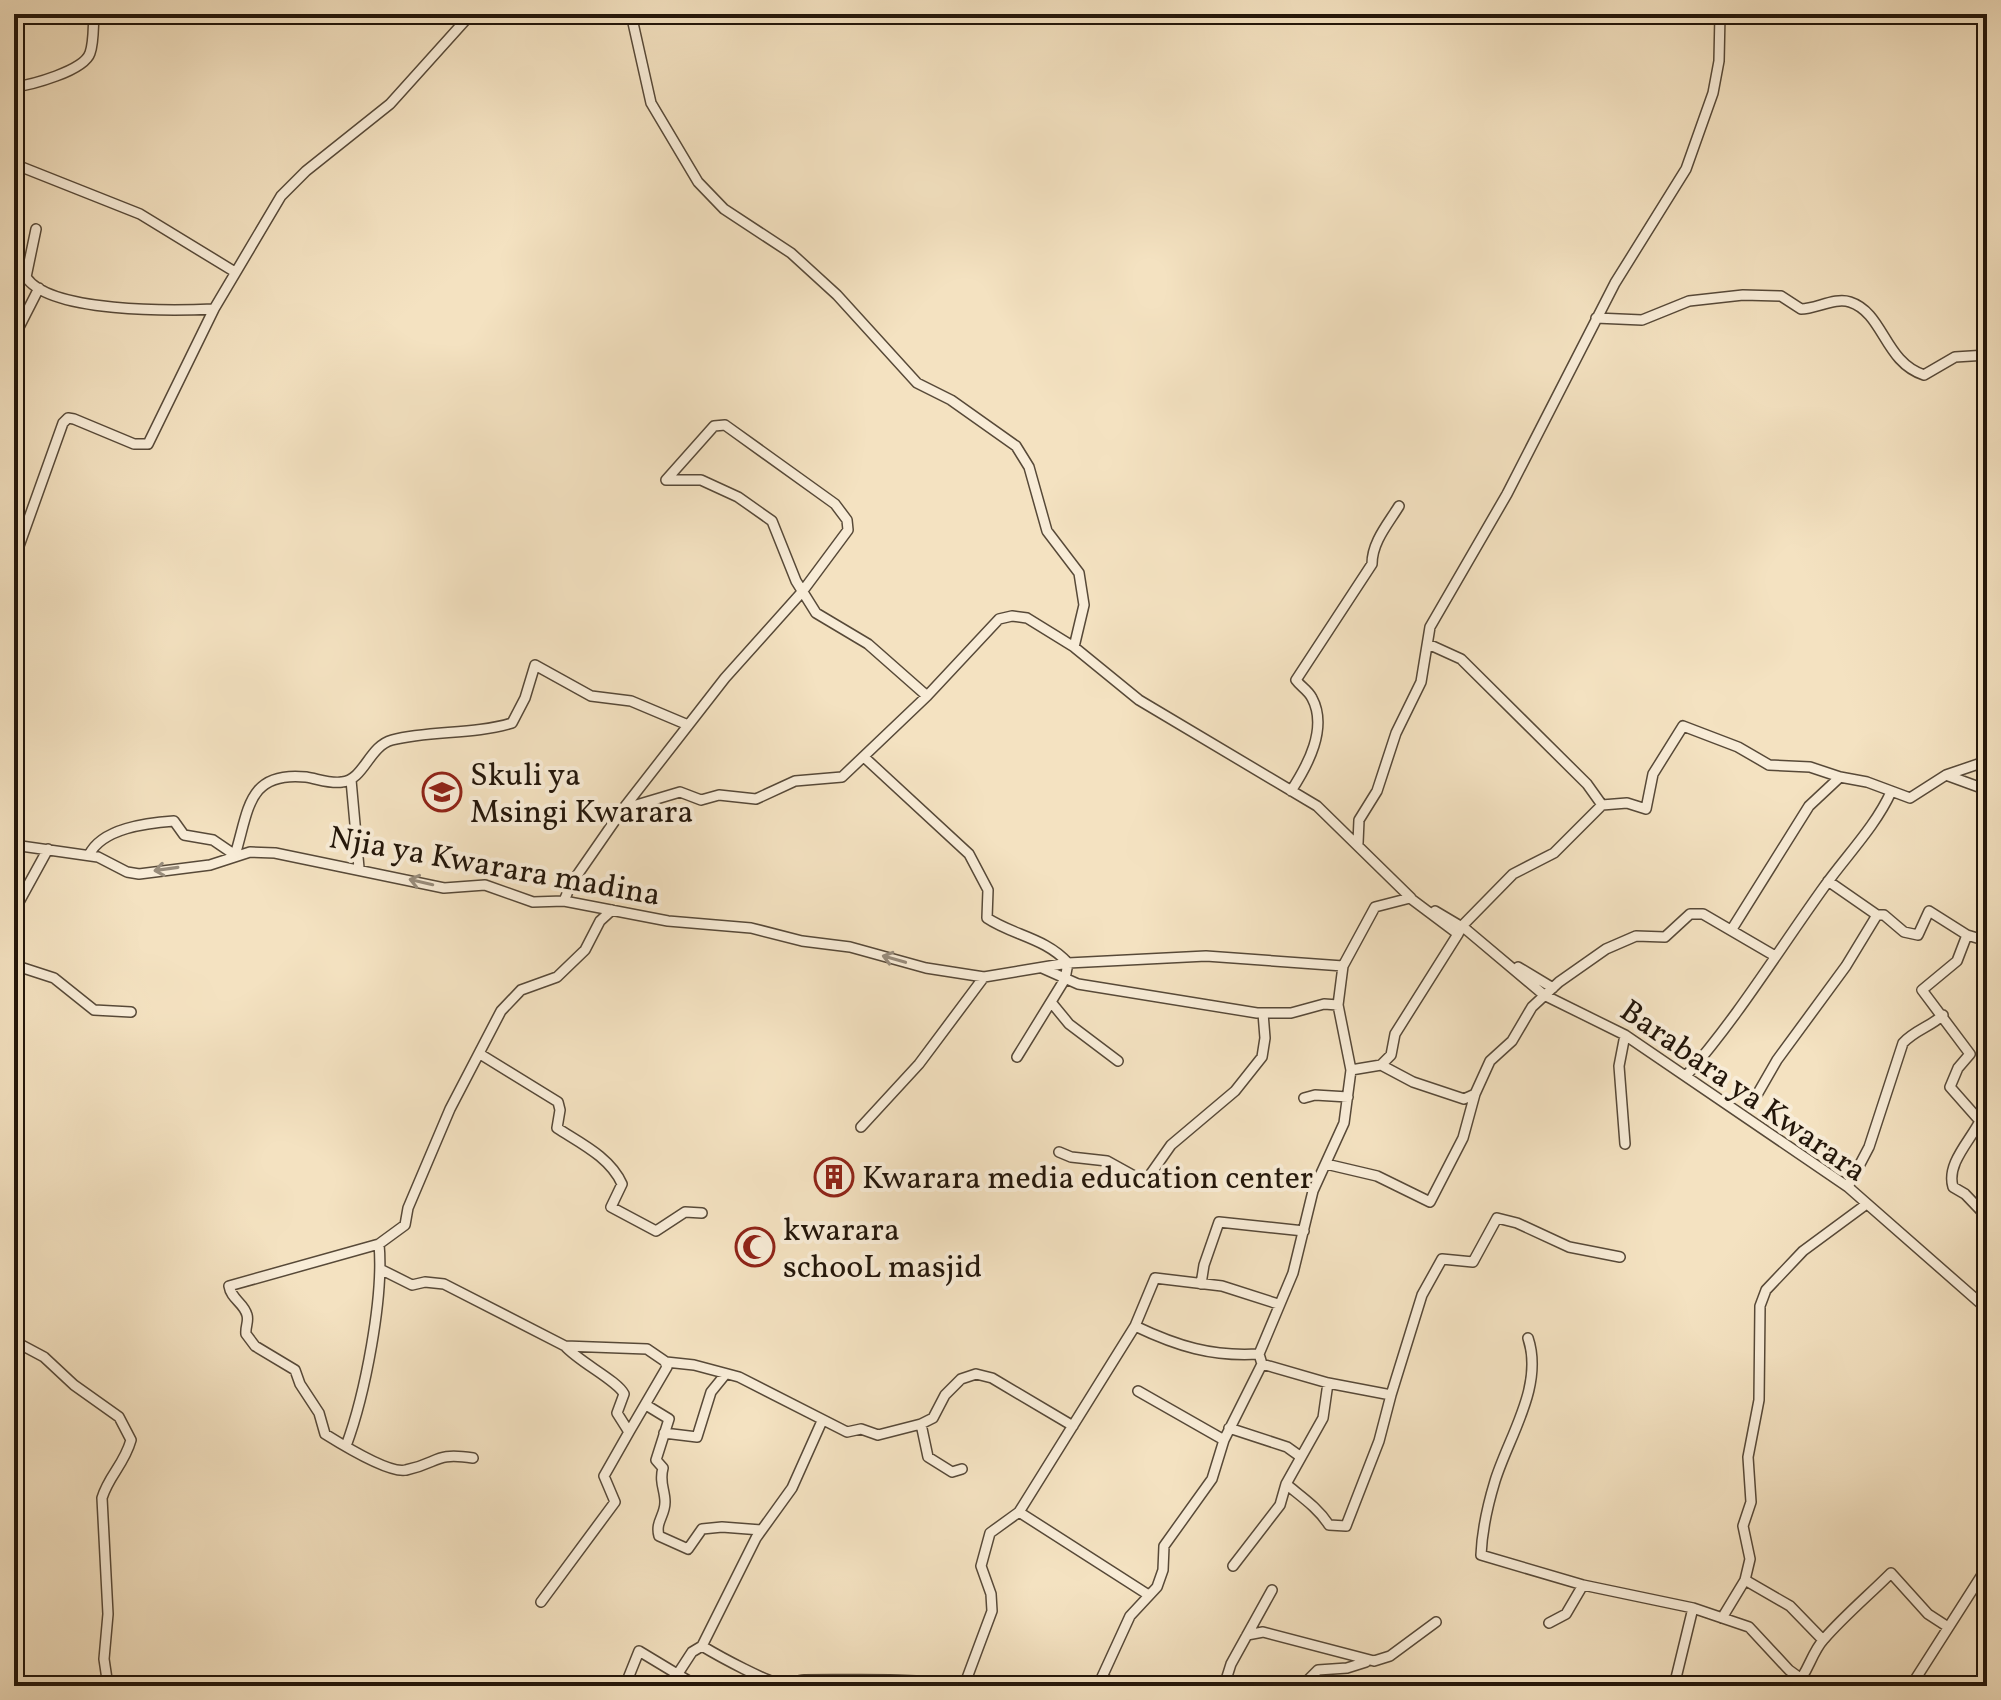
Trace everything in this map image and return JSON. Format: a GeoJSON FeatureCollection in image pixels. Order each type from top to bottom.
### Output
{"type":"FeatureCollection","features":[{"type":"Feature","properties":{"kind":"street"},"geometry":{"type":"LineString","coordinates":[[14,87],[42,81],[85,61],[90,54],[94,14]]}},
{"type":"Feature","properties":{"kind":"street"},"geometry":{"type":"LineString","coordinates":[[14,560],[63,423],[68,418],[74,419],[134,444],[148,444],[214,309],[287,189],[390,104],[471,14]]}},
{"type":"Feature","properties":{"kind":"street"},"geometry":{"type":"LineString","coordinates":[[631,14],[651,103],[698,182],[724,209],[791,253],[837,295],[917,383],[951,400],[1016,446],[1029,467],[1047,531],[1079,573],[1084,605],[1074,647]]}},
{"type":"Feature","properties":{"kind":"street"},"geometry":{"type":"LineString","coordinates":[[1358,843],[1359,820],[1377,791],[1400,724],[1421,682],[1430,627],[1507,494],[1596,318],[1686,169],[1713,93],[1719,61],[1720,14]]}},
{"type":"Feature","properties":{"kind":"street"},"geometry":{"type":"LineString","coordinates":[[14,164],[140,214],[235,272]]}},
{"type":"Feature","properties":{"kind":"street"},"geometry":{"type":"LineString","coordinates":[[36,229],[26,277],[39,288],[66,298],[136,311],[214,309]]}},
{"type":"Feature","properties":{"kind":"street"},"geometry":{"type":"LineString","coordinates":[[14,337],[39,288]]}},
{"type":"Feature","properties":{"kind":"street"},"geometry":{"type":"LineString","coordinates":[[1596,318],[1642,320],[1689,301],[1743,295],[1781,296],[1801,309],[1850,302],[1866,311],[1895,357],[1924,375],[1955,357],[1987,355]]}},
{"type":"Feature","properties":{"kind":"street"},"geometry":{"type":"LineString","coordinates":[[564,901],[571,884],[623,809],[688,725],[802,592],[848,530],[847,520],[835,504],[725,425],[714,426],[666,480],[701,480],[738,497],[772,521],[802,592],[816,613],[868,644],[927,696]]}},
{"type":"Feature","properties":{"kind":"street"},"geometry":{"type":"LineString","coordinates":[[1291,791],[1312,751],[1320,721],[1314,700],[1296,680],[1372,564],[1372,553],[1380,535],[1399,506]]}},
{"type":"Feature","properties":{"kind":"street","name":"Barabara ya Kwarara"},"geometry":{"type":"LineString","coordinates":[[623,809],[680,792],[701,800],[719,795],[756,799],[795,781],[842,777],[927,696],[999,619],[1012,616],[1027,618],[1074,647],[1139,700],[1317,806],[1358,843],[1410,898],[1549,991],[1625,1035],[1848,1187],[1864,1206],[1987,1309]]}},
{"type":"Feature","properties":{"kind":"street"},"geometry":{"type":"LineString","coordinates":[[1428,644],[1461,659],[1587,784],[1602,805]]}},
{"type":"Feature","properties":{"kind":"street"},"geometry":{"type":"LineString","coordinates":[[89,855],[101,838],[147,823],[174,821],[184,835],[213,840],[235,855],[252,798],[271,779],[288,776],[342,782],[351,780],[377,747],[391,740],[486,731],[512,723],[525,698],[535,665],[591,696],[631,701],[688,725]]}},
{"type":"Feature","properties":{"kind":"street"},"geometry":{"type":"LineString","coordinates":[[1351,1070],[1381,1065],[1391,1055],[1395,1034],[1460,930],[1513,874],[1554,853],[1602,805],[1627,803],[1646,809],[1653,774],[1683,726],[1738,747],[1769,765],[1810,767],[1867,782],[1910,798],[1946,775],[1987,761]]}},
{"type":"Feature","properties":{"kind":"street"},"geometry":{"type":"LineString","coordinates":[[864,757],[969,854],[988,890],[984,905],[987,918],[1004,930],[1030,937],[1068,963]]}},
{"type":"Feature","properties":{"kind":"street"},"geometry":{"type":"LineString","coordinates":[[1946,775],[1987,790]]}},
{"type":"Feature","properties":{"kind":"street"},"geometry":{"type":"LineString","coordinates":[[1732,929],[1809,806],[1840,777]]}},
{"type":"Feature","properties":{"kind":"street"},"geometry":{"type":"LineString","coordinates":[[351,780],[359,868]]}},
{"type":"Feature","properties":{"kind":"street"},"geometry":{"type":"LineString","coordinates":[[1686,1076],[1745,1004],[1828,881],[1882,811],[1891,792]]}},
{"type":"Feature","properties":{"kind":"street","name":"Njia ya Kwarara madina"},"geometry":{"type":"LineString","coordinates":[[14,845],[89,855],[139,874],[210,865],[235,855],[275,853],[444,888],[485,885],[533,902],[564,901],[668,921],[751,928],[802,941],[850,947],[926,968],[984,977]]}},
{"type":"Feature","properties":{"kind":"street"},"geometry":{"type":"LineString","coordinates":[[14,911],[48,849]]}},
{"type":"Feature","properties":{"kind":"street"},"geometry":{"type":"LineString","coordinates":[[1828,881],[1877,915],[1884,915],[1904,932],[1918,935],[1929,911],[1967,935],[1987,941]]}},
{"type":"Feature","properties":{"kind":"street"},"geometry":{"type":"LineString","coordinates":[[1119,1686],[1102,1677],[1130,1616],[1147,1594],[1157,1587],[1163,1570],[1164,1546],[1212,1479],[1224,1440],[1293,1273],[1313,1191],[1344,1123],[1351,1070],[1338,1005],[1343,966],[1375,907],[1410,898]]}},
{"type":"Feature","properties":{"kind":"street"},"geometry":{"type":"LineString","coordinates":[[473,1458],[451,1452],[404,1471],[384,1465],[325,1434],[314,1402],[300,1384],[295,1370],[250,1340],[244,1329],[249,1319],[246,1311],[230,1293],[229,1286],[379,1244],[405,1225],[408,1208],[450,1109],[511,999],[521,990],[557,977],[585,950],[600,921],[612,910]]}},
{"type":"Feature","properties":{"kind":"street"},"geometry":{"type":"LineString","coordinates":[[1326,1164],[1377,1176],[1430,1202],[1463,1138],[1475,1094],[1490,1061],[1512,1041],[1532,1007],[1606,949],[1636,936],[1665,937],[1690,914],[1703,914],[1775,956]]}},
{"type":"Feature","properties":{"kind":"street"},"geometry":{"type":"LineString","coordinates":[[1754,1100],[1777,1060],[1846,966],[1877,915]]}},
{"type":"Feature","properties":{"kind":"street"},"geometry":{"type":"LineString","coordinates":[[1967,935],[1957,961],[1922,990],[1970,1054],[1950,1087],[1983,1119],[1952,1169],[1950,1178],[1953,1187],[1965,1194],[1987,1217]]}},
{"type":"Feature","properties":{"kind":"street"},"geometry":{"type":"LineString","coordinates":[[861,1127],[926,1055],[984,977],[1068,963],[1231,956],[1280,963],[1343,966]]}},
{"type":"Feature","properties":{"kind":"street"},"geometry":{"type":"LineString","coordinates":[[1017,1057],[1065,979],[1068,963]]}},
{"type":"Feature","properties":{"kind":"street"},"geometry":{"type":"LineString","coordinates":[[14,965],[30,973],[54,978],[94,1010],[131,1012]]}},
{"type":"Feature","properties":{"kind":"street"},"geometry":{"type":"LineString","coordinates":[[1042,968],[1065,979],[1263,1013],[1291,1013],[1324,1004],[1338,1005]]}},
{"type":"Feature","properties":{"kind":"street"},"geometry":{"type":"LineString","coordinates":[[1051,1002],[1069,1024],[1118,1061]]}},
{"type":"Feature","properties":{"kind":"street"},"geometry":{"type":"LineString","coordinates":[[1059,1152],[1071,1157],[1107,1161],[1145,1182],[1171,1145],[1235,1091],[1262,1057],[1265,1038],[1263,1013]]}},
{"type":"Feature","properties":{"kind":"street"},"geometry":{"type":"LineString","coordinates":[[1848,1187],[1869,1147],[1903,1043],[1912,1033],[1928,1028],[1943,1015]]}},
{"type":"Feature","properties":{"kind":"street"},"geometry":{"type":"LineString","coordinates":[[1625,1035],[1619,1066],[1625,1144]]}},
{"type":"Feature","properties":{"kind":"street"},"geometry":{"type":"LineString","coordinates":[[480,1054],[558,1102],[557,1128],[577,1137],[616,1172],[622,1184],[611,1207],[656,1231],[685,1212],[702,1213]]}},
{"type":"Feature","properties":{"kind":"street"},"geometry":{"type":"LineString","coordinates":[[1381,1065],[1413,1082],[1464,1099],[1475,1094]]}},
{"type":"Feature","properties":{"kind":"street"},"geometry":{"type":"LineString","coordinates":[[1304,1098],[1315,1095],[1348,1097]]}},
{"type":"Feature","properties":{"kind":"street"},"geometry":{"type":"LineString","coordinates":[[1722,1618],[1745,1580],[1750,1559],[1743,1526],[1751,1502],[1748,1457],[1759,1400],[1760,1306],[1766,1290],[1803,1251],[1864,1206]]}},
{"type":"Feature","properties":{"kind":"street"},"geometry":{"type":"LineString","coordinates":[[1286,1484],[1304,1501],[1320,1509],[1329,1525],[1346,1526],[1379,1441],[1428,1282],[1442,1259],[1473,1262],[1497,1218],[1517,1223],[1569,1247],[1620,1257]]}},
{"type":"Feature","properties":{"kind":"street"},"geometry":{"type":"LineString","coordinates":[[1201,1284],[1219,1222],[1304,1231]]}},
{"type":"Feature","properties":{"kind":"street"},"geometry":{"type":"LineString","coordinates":[[346,1446],[356,1420],[376,1318],[376,1290],[382,1270],[379,1244]]}},
{"type":"Feature","properties":{"kind":"street"},"geometry":{"type":"LineString","coordinates":[[382,1270],[412,1285],[425,1282],[444,1284],[565,1346],[594,1372],[621,1386],[624,1394],[617,1413],[629,1432]]}},
{"type":"Feature","properties":{"kind":"street"},"geometry":{"type":"LineString","coordinates":[[702,1646],[735,1666],[786,1685],[802,1680],[820,1683],[874,1678],[964,1685],[992,1611],[991,1594],[981,1566],[988,1537],[996,1527],[1019,1512],[1135,1326],[1155,1278],[1222,1286],[1278,1304]]}},
{"type":"Feature","properties":{"kind":"street"},"geometry":{"type":"LineString","coordinates":[[1135,1326],[1181,1348],[1260,1359],[1328,1383],[1391,1395]]}},
{"type":"Feature","properties":{"kind":"street"},"geometry":{"type":"LineString","coordinates":[[1528,1338],[1534,1357],[1522,1416],[1495,1481],[1481,1555],[1583,1585],[1693,1608],[1749,1627],[1803,1684]]}},
{"type":"Feature","properties":{"kind":"street"},"geometry":{"type":"LineString","coordinates":[[14,1341],[44,1357],[74,1385],[119,1417],[131,1440],[124,1463],[106,1484],[102,1498],[108,1614],[104,1659],[108,1686]]}},
{"type":"Feature","properties":{"kind":"street"},"geometry":{"type":"LineString","coordinates":[[565,1346],[647,1349],[665,1362],[694,1365],[724,1376],[739,1377],[847,1432],[861,1429],[878,1435],[921,1424],[933,1418],[945,1395],[961,1379],[976,1374],[992,1378],[1073,1426]]}},
{"type":"Feature","properties":{"kind":"street"},"geometry":{"type":"LineString","coordinates":[[541,1602],[615,1502],[604,1476],[667,1367],[665,1362]]}},
{"type":"Feature","properties":{"kind":"street"},"geometry":{"type":"LineString","coordinates":[[664,1433],[697,1437],[711,1392],[724,1376]]}},
{"type":"Feature","properties":{"kind":"street"},"geometry":{"type":"LineString","coordinates":[[1233,1566],[1250,1540],[1270,1520],[1286,1494],[1286,1484],[1323,1418],[1328,1383]]}},
{"type":"Feature","properties":{"kind":"street"},"geometry":{"type":"LineString","coordinates":[[1138,1391],[1224,1440]]}},
{"type":"Feature","properties":{"kind":"street"},"geometry":{"type":"LineString","coordinates":[[646,1405],[669,1419],[656,1460],[663,1468],[660,1479],[666,1500],[656,1527],[659,1536],[688,1549],[702,1529],[761,1530]]}},
{"type":"Feature","properties":{"kind":"street"},"geometry":{"type":"LineString","coordinates":[[679,1672],[692,1652],[702,1646],[761,1530],[774,1517],[792,1488],[822,1421]]}},
{"type":"Feature","properties":{"kind":"street"},"geometry":{"type":"LineString","coordinates":[[921,1424],[928,1457],[952,1472],[962,1469]]}},
{"type":"Feature","properties":{"kind":"street"},"geometry":{"type":"LineString","coordinates":[[1229,1428],[1287,1447],[1301,1457]]}},
{"type":"Feature","properties":{"kind":"street"},"geometry":{"type":"LineString","coordinates":[[1019,1512],[1147,1594]]}},
{"type":"Feature","properties":{"kind":"street"},"geometry":{"type":"LineString","coordinates":[[1911,1686],[1987,1567]]}},
{"type":"Feature","properties":{"kind":"street"},"geometry":{"type":"LineString","coordinates":[[1803,1684],[1806,1667],[1823,1640],[1891,1573],[1928,1614],[1948,1627]]}},
{"type":"Feature","properties":{"kind":"street"},"geometry":{"type":"LineString","coordinates":[[1745,1580],[1790,1606],[1823,1640]]}},
{"type":"Feature","properties":{"kind":"street"},"geometry":{"type":"LineString","coordinates":[[1549,1623],[1566,1614],[1583,1585]]}},
{"type":"Feature","properties":{"kind":"street"},"geometry":{"type":"LineString","coordinates":[[1224,1686],[1272,1590]]}},
{"type":"Feature","properties":{"kind":"street"},"geometry":{"type":"LineString","coordinates":[[1683,1686],[1675,1682],[1693,1608]]}},
{"type":"Feature","properties":{"kind":"street"},"geometry":{"type":"LineString","coordinates":[[1302,1686],[1318,1670],[1347,1668],[1390,1656],[1436,1622]]}},
{"type":"Feature","properties":{"kind":"street"},"geometry":{"type":"LineString","coordinates":[[1247,1635],[1263,1632],[1369,1661]]}},
{"type":"Feature","properties":{"kind":"street"},"geometry":{"type":"LineString","coordinates":[[625,1686],[639,1651],[679,1672],[697,1686]]}},
{"type":"Feature","properties":{"kind":"place","name":"Skuli ya Msingi Kwarara"},"geometry":{"type":"Point","coordinates":[442,792]}},
{"type":"Feature","properties":{"kind":"place","name":"Kwarara media education center"},"geometry":{"type":"Point","coordinates":[834,1177]}},
{"type":"Feature","properties":{"kind":"place","name":"kwarara schooL masjid"},"geometry":{"type":"Point","coordinates":[755,1247]}}]}
